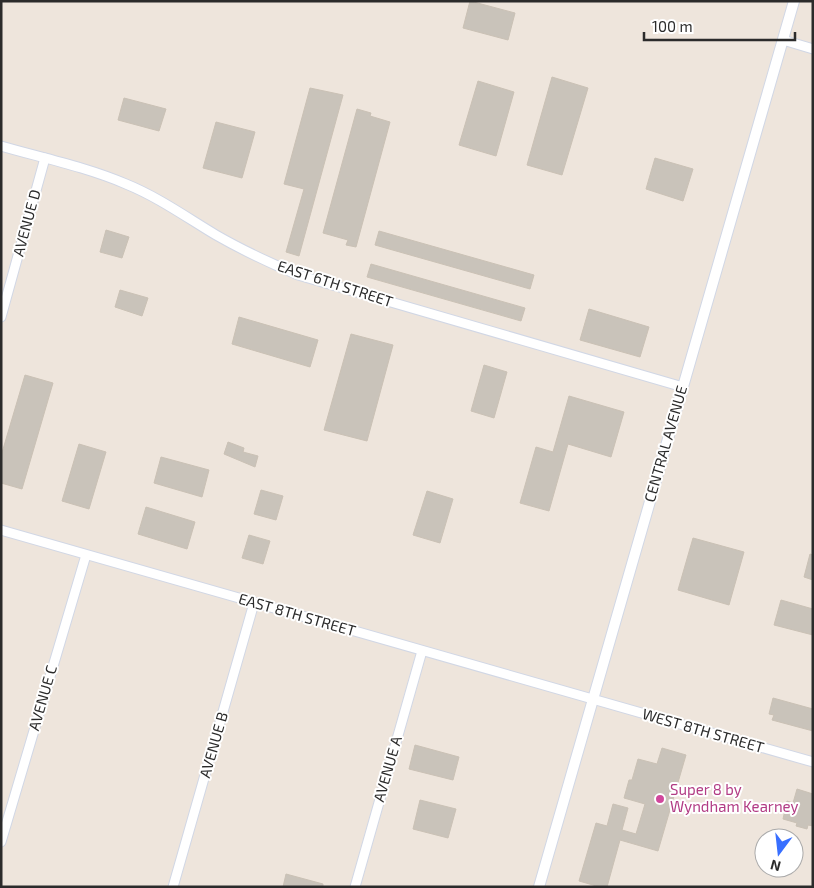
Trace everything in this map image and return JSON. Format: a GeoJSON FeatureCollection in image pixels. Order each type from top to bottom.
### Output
{"type":"FeatureCollection","features":[{"type":"Feature","properties":{"kind":"street","name":"CENTRAL AVENUE"},"geometry":{"type":"LineString","coordinates":[[539,887],[794,1]]}},
{"type":"Feature","properties":{"kind":"street"},"geometry":{"type":"LineString","coordinates":[[783,40],[813,49]]}},
{"type":"Feature","properties":{"kind":"street","name":"EAST 6TH STREET"},"geometry":{"type":"LineString","coordinates":[[1,146],[89,170],[127,184],[257,257],[298,275],[683,387]]}},
{"type":"Feature","properties":{"kind":"street","name":"AVENUE D"},"geometry":{"type":"LineString","coordinates":[[1,317],[45,158]]}},
{"type":"Feature","properties":{"kind":"street","name":"EAST 8TH STREET"},"geometry":{"type":"LineString","coordinates":[[1,530],[254,604],[592,699]]}},
{"type":"Feature","properties":{"kind":"street","name":"AVENUE C"},"geometry":{"type":"LineString","coordinates":[[1,842],[86,555]]}},
{"type":"Feature","properties":{"kind":"street","name":"AVENUE B"},"geometry":{"type":"LineString","coordinates":[[173,887],[254,604]]}},
{"type":"Feature","properties":{"kind":"street","name":"AVENUE A"},"geometry":{"type":"LineString","coordinates":[[355,887],[422,651]]}},
{"type":"Feature","properties":{"kind":"street","name":"WEST 8TH STREET"},"geometry":{"type":"LineString","coordinates":[[592,699],[813,762]]}},
{"type":"Feature","properties":{"kind":"building"},"geometry":{"type":"Polygon","coordinates":[[[470,1],[515,13],[508,40],[463,28],[470,1]]]}},
{"type":"Feature","properties":{"kind":"building"},"geometry":{"type":"Polygon","coordinates":[[[552,77],[588,88],[562,175],[527,165],[552,77]]]}},
{"type":"Feature","properties":{"kind":"building"},"geometry":{"type":"Polygon","coordinates":[[[478,81],[514,92],[496,156],[459,145],[478,81]]]}},
{"type":"Feature","properties":{"kind":"building"},"geometry":{"type":"Polygon","coordinates":[[[310,88],[343,95],[299,256],[286,252],[304,189],[284,184],[310,88]]]}},
{"type":"Feature","properties":{"kind":"building"},"geometry":{"type":"Polygon","coordinates":[[[124,98],[166,109],[159,131],[118,120],[124,98]]]}},
{"type":"Feature","properties":{"kind":"building"},"geometry":{"type":"Polygon","coordinates":[[[357,109],[371,113],[370,116],[390,122],[356,247],[346,245],[348,240],[323,233],[357,109]]]}},
{"type":"Feature","properties":{"kind":"building"},"geometry":{"type":"Polygon","coordinates":[[[216,122],[255,132],[242,178],[203,168],[216,122]]]}},
{"type":"Feature","properties":{"kind":"building"},"geometry":{"type":"Polygon","coordinates":[[[655,158],[693,169],[683,201],[646,189],[655,158]]]}},
{"type":"Feature","properties":{"kind":"building"},"geometry":{"type":"Polygon","coordinates":[[[106,230],[129,237],[122,258],[100,252],[106,230]]]}},
{"type":"Feature","properties":{"kind":"building"},"geometry":{"type":"Polygon","coordinates":[[[379,231],[534,275],[530,289],[375,245],[379,231]]]}},
{"type":"Feature","properties":{"kind":"building"},"geometry":{"type":"Polygon","coordinates":[[[371,264],[525,308],[521,321],[367,277],[371,264]]]}},
{"type":"Feature","properties":{"kind":"building"},"geometry":{"type":"Polygon","coordinates":[[[120,290],[148,298],[142,316],[115,307],[120,290]]]}},
{"type":"Feature","properties":{"kind":"building"},"geometry":{"type":"Polygon","coordinates":[[[589,309],[649,327],[640,357],[580,340],[589,309]]]}},
{"type":"Feature","properties":{"kind":"building"},"geometry":{"type":"Polygon","coordinates":[[[239,317],[318,340],[310,367],[232,344],[239,317]]]}},
{"type":"Feature","properties":{"kind":"building"},"geometry":{"type":"Polygon","coordinates":[[[351,334],[393,345],[367,441],[324,430],[351,334]]]}},
{"type":"Feature","properties":{"kind":"building"},"geometry":{"type":"Polygon","coordinates":[[[484,365],[507,372],[494,418],[471,411],[484,365]]]}},
{"type":"Feature","properties":{"kind":"building"},"geometry":{"type":"Polygon","coordinates":[[[25,375],[53,383],[22,489],[1,483],[1,456],[25,375]]]}},
{"type":"Feature","properties":{"kind":"building"},"geometry":{"type":"Polygon","coordinates":[[[569,396],[624,412],[611,457],[568,444],[549,511],[520,503],[536,447],[553,452],[569,396]]]}},
{"type":"Feature","properties":{"kind":"building"},"geometry":{"type":"Polygon","coordinates":[[[228,442],[244,448],[243,452],[258,456],[255,467],[224,454],[228,442]]]}},
{"type":"Feature","properties":{"kind":"building"},"geometry":{"type":"Polygon","coordinates":[[[79,444],[106,452],[89,509],[62,501],[79,444]]]}},
{"type":"Feature","properties":{"kind":"building"},"geometry":{"type":"Polygon","coordinates":[[[161,457],[209,470],[202,497],[154,483],[161,457]]]}},
{"type":"Feature","properties":{"kind":"building"},"geometry":{"type":"Polygon","coordinates":[[[261,490],[283,496],[276,520],[254,514],[261,490]]]}},
{"type":"Feature","properties":{"kind":"building"},"geometry":{"type":"Polygon","coordinates":[[[427,491],[453,499],[440,543],[413,535],[427,491]]]}},
{"type":"Feature","properties":{"kind":"building"},"geometry":{"type":"Polygon","coordinates":[[[146,507],[195,522],[187,549],[138,534],[146,507]]]}},
{"type":"Feature","properties":{"kind":"building"},"geometry":{"type":"Polygon","coordinates":[[[249,535],[270,541],[263,564],[242,558],[249,535]]]}},
{"type":"Feature","properties":{"kind":"building"},"geometry":{"type":"Polygon","coordinates":[[[693,538],[744,552],[729,605],[678,590],[693,538]]]}},
{"type":"Feature","properties":{"kind":"building"},"geometry":{"type":"Polygon","coordinates":[[[810,554],[813,555],[813,580],[804,577],[810,554]]]}},
{"type":"Feature","properties":{"kind":"building"},"geometry":{"type":"Polygon","coordinates":[[[781,600],[813,609],[813,635],[774,625],[781,600]]]}},
{"type":"Feature","properties":{"kind":"building"},"geometry":{"type":"Polygon","coordinates":[[[773,698],[813,709],[813,731],[772,720],[774,715],[769,714],[773,698]]]}},
{"type":"Feature","properties":{"kind":"building"},"geometry":{"type":"Polygon","coordinates":[[[415,745],[459,757],[453,780],[409,769],[415,745]]]}},
{"type":"Feature","properties":{"kind":"building"},"geometry":{"type":"Polygon","coordinates":[[[662,748],[686,755],[658,851],[620,840],[607,887],[579,881],[596,823],[607,826],[613,804],[628,808],[622,830],[636,834],[645,804],[624,798],[629,780],[632,780],[638,759],[657,764],[662,748]]]}},
{"type":"Feature","properties":{"kind":"building"},"geometry":{"type":"Polygon","coordinates":[[[797,789],[813,794],[813,826],[808,825],[807,829],[796,826],[797,823],[783,819],[787,801],[793,803],[797,789]]]}},
{"type":"Feature","properties":{"kind":"building"},"geometry":{"type":"Polygon","coordinates":[[[420,800],[456,809],[448,838],[413,829],[420,800]]]}},
{"type":"Feature","properties":{"kind":"building"},"geometry":{"type":"Polygon","coordinates":[[[286,874],[323,884],[323,887],[283,887],[286,874]]]}},
{"type":"Feature","properties":{"kind":"place","name":"Super 8 by Wyndham Kearney"},"geometry":{"type":"Point","coordinates":[660,799]}}]}
